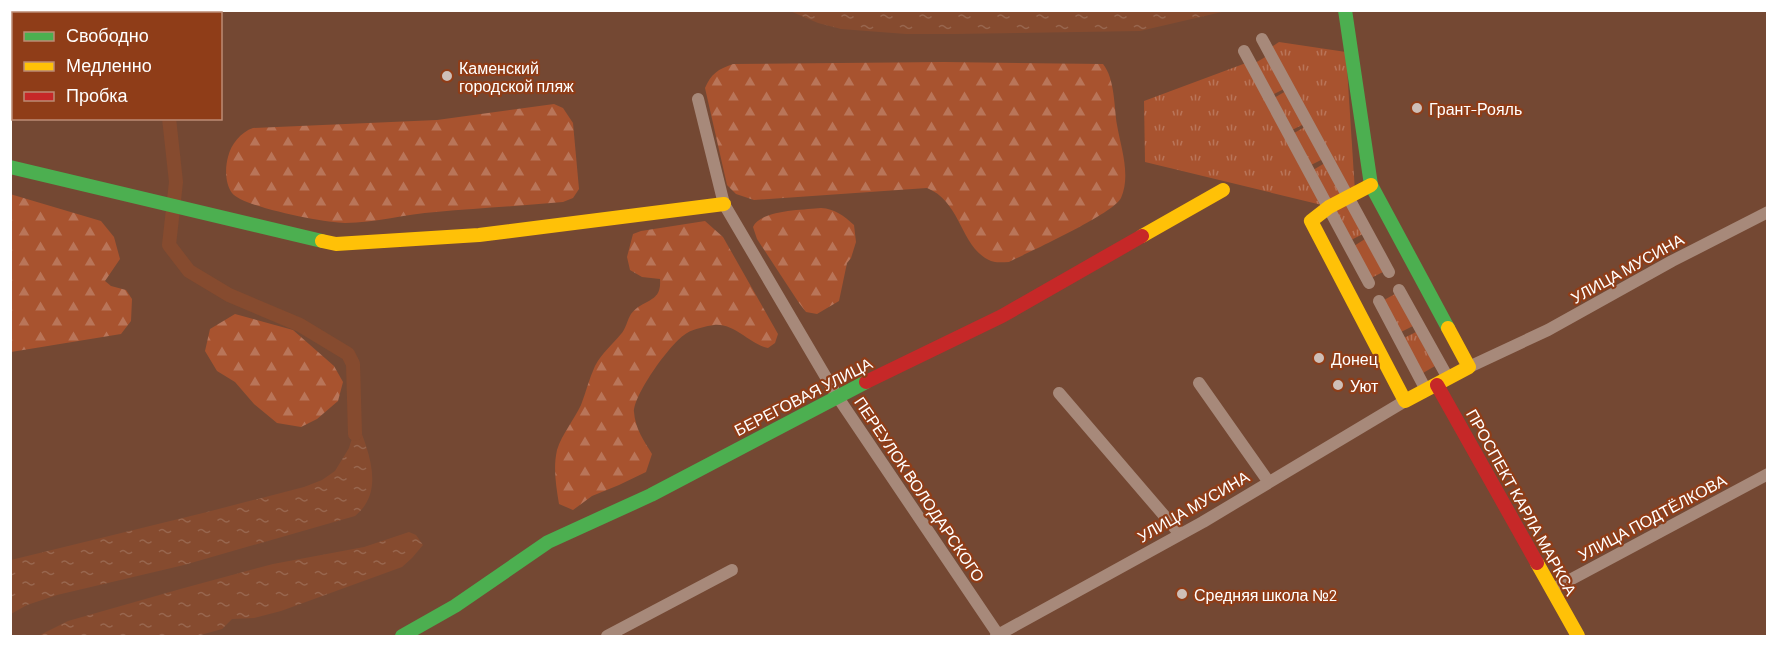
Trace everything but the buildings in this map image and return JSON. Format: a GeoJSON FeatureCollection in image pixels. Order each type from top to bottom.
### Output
{"type":"FeatureCollection","features":[{"type":"Feature","properties":{"kind":"street"},"geometry":{"type":"LineString","coordinates":[[1345,10],[1371,185],[1469,367],[1405,401],[1311,221],[1329,207],[1371,185]]}},
{"type":"Feature","properties":{"kind":"street"},"geometry":{"type":"LineString","coordinates":[[1262,39],[1389,272]]}},
{"type":"Feature","properties":{"kind":"street"},"geometry":{"type":"LineString","coordinates":[[1244,51],[1369,283]]}},
{"type":"Feature","properties":{"kind":"street","name":"ПЕРЕУЛОК ВОЛОДАРСКОГО"},"geometry":{"type":"LineString","coordinates":[[698,99],[724,204],[837,396],[998,636]]}},
{"type":"Feature","properties":{"kind":"street"},"geometry":{"type":"LineString","coordinates":[[10,167],[336,244],[479,235],[724,204]]}},
{"type":"Feature","properties":{"kind":"street","name":"БЕРЕГОВАЯ УЛИЦА"},"geometry":{"type":"LineString","coordinates":[[402,636],[455,606],[548,542],[651,495],[837,396],[1002,316],[1223,190]]}},
{"type":"Feature","properties":{"kind":"street","name":"УЛИЦА МУСИНА"},"geometry":{"type":"LineString","coordinates":[[1469,367],[1548,330],[1672,261],[1767,212]]}},
{"type":"Feature","properties":{"kind":"street","name":"ПРОСПЕКТ КАРЛА МАРКСА"},"geometry":{"type":"LineString","coordinates":[[1400,290],[1437,384]]}},
{"type":"Feature","properties":{"kind":"street","name":"ПРОСПЕКТ КАРЛА МАРКСА"},"geometry":{"type":"LineString","coordinates":[[1379,301],[1437,384],[1578,636]]}},
{"type":"Feature","properties":{"kind":"street"},"geometry":{"type":"LineString","coordinates":[[1199,383],[1268,482]]}},
{"type":"Feature","properties":{"kind":"street"},"geometry":{"type":"LineString","coordinates":[[1059,393],[1180,534]]}},
{"type":"Feature","properties":{"kind":"street","name":"УЛИЦА МУСИНА"},"geometry":{"type":"LineString","coordinates":[[998,636],[1180,534],[1405,401]]}},
{"type":"Feature","properties":{"kind":"street","name":"УЛИЦА ПОДТЁЛКОВА"},"geometry":{"type":"LineString","coordinates":[[1553,589],[1767,474]]}},
{"type":"Feature","properties":{"kind":"street"},"geometry":{"type":"LineString","coordinates":[[607,636],[732,570]]}},
{"type":"Feature","properties":{"kind":"green space"},"geometry":{"type":"Polygon","coordinates":[[[1279,42],[1346,52],[1355,192],[1349,195],[1270,48],[1279,42]]]}},
{"type":"Feature","properties":{"kind":"green space"},"geometry":{"type":"Polygon","coordinates":[[[1267,56],[1284,89],[1272,95],[1255,63],[1267,56]]]}},
{"type":"Feature","properties":{"kind":"green space"},"geometry":{"type":"Polygon","coordinates":[[[944,62],[1103,64],[1112,85],[1124,162],[1125,180],[1121,198],[1103,213],[1070,232],[1009,262],[997,262],[981,255],[966,236],[947,203],[927,188],[754,200],[736,194],[727,185],[705,88],[719,70],[733,64],[944,62]]]}},
{"type":"Feature","properties":{"kind":"green space"},"geometry":{"type":"Polygon","coordinates":[[[1246,63],[1326,206],[1145,162],[1144,101],[1246,63]]]}},
{"type":"Feature","properties":{"kind":"green space"},"geometry":{"type":"Polygon","coordinates":[[[1286,91],[1304,124],[1292,130],[1274,98],[1286,91]]]}},
{"type":"Feature","properties":{"kind":"green space"},"geometry":{"type":"Polygon","coordinates":[[[554,104],[563,108],[573,123],[579,189],[573,198],[563,202],[425,213],[368,222],[345,223],[304,217],[251,204],[232,193],[227,180],[226,166],[231,148],[237,139],[253,128],[437,120],[554,104]]]}},
{"type":"Feature","properties":{"kind":"green space"},"geometry":{"type":"Polygon","coordinates":[[[1305,127],[1323,159],[1311,165],[1294,133],[1305,127]]]}},
{"type":"Feature","properties":{"kind":"green space"},"geometry":{"type":"Polygon","coordinates":[[[1325,163],[1343,196],[1331,202],[1313,170],[1325,163]]]}},
{"type":"Feature","properties":{"kind":"green space"},"geometry":{"type":"Polygon","coordinates":[[[10,194],[101,221],[114,237],[120,259],[105,281],[111,286],[126,290],[132,299],[131,321],[121,334],[11,352],[10,194]]]}},
{"type":"Feature","properties":{"kind":"green space"},"geometry":{"type":"Polygon","coordinates":[[[1345,202],[1363,234],[1351,240],[1333,208],[1345,202]]]}},
{"type":"Feature","properties":{"kind":"green space"},"geometry":{"type":"Polygon","coordinates":[[[821,208],[839,213],[854,225],[856,242],[847,263],[839,301],[817,314],[806,312],[799,303],[757,239],[753,227],[757,221],[773,214],[821,208]]]}},
{"type":"Feature","properties":{"kind":"green space"},"geometry":{"type":"Polygon","coordinates":[[[705,221],[723,237],[778,334],[775,343],[768,348],[761,346],[722,325],[693,330],[680,338],[654,369],[636,404],[634,412],[636,423],[652,454],[646,472],[592,496],[573,510],[559,504],[555,470],[557,450],[581,405],[595,366],[623,332],[631,314],[655,297],[660,287],[660,279],[642,277],[630,270],[627,257],[633,234],[705,221]]]}},
{"type":"Feature","properties":{"kind":"green space"},"geometry":{"type":"Polygon","coordinates":[[[1365,239],[1383,272],[1371,278],[1354,246],[1365,239]]]}},
{"type":"Feature","properties":{"kind":"green space"},"geometry":{"type":"Polygon","coordinates":[[[1395,294],[1413,326],[1401,332],[1384,300],[1395,294]]]}},
{"type":"Feature","properties":{"kind":"green space"},"geometry":{"type":"Polygon","coordinates":[[[235,314],[293,330],[334,366],[343,382],[338,401],[317,419],[301,427],[277,423],[254,404],[235,382],[217,371],[205,351],[210,329],[235,314]]]}},
{"type":"Feature","properties":{"kind":"green space"},"geometry":{"type":"Polygon","coordinates":[[[1416,332],[1435,366],[1423,373],[1404,338],[1416,332]]]}},
{"type":"Feature","properties":{"kind":"water"},"geometry":{"type":"Polygon","coordinates":[[[790,11],[1226,11],[1140,31],[906,34],[841,29],[818,23],[790,11]]]}},
{"type":"Feature","properties":{"kind":"water"},"geometry":{"type":"Polygon","coordinates":[[[355,416],[369,455],[372,481],[365,506],[355,516],[184,565],[57,595],[27,605],[11,614],[11,560],[207,512],[304,487],[322,480],[335,471],[349,448],[355,416]]]}},
{"type":"Feature","properties":{"kind":"water"},"geometry":{"type":"Polygon","coordinates":[[[409,532],[416,535],[423,545],[402,567],[281,611],[254,618],[232,619],[222,629],[197,636],[38,636],[68,621],[184,588],[273,564],[364,547],[409,532]]]}},
{"type":"Feature","properties":{"kind":"waterway"},"geometry":{"type":"LineString","coordinates":[[169,120],[176,182],[169,245],[189,271],[229,295],[300,325],[348,354],[353,364],[355,434]]}},
{"type":"Feature","properties":{"kind":"traffic: fast"},"geometry":{"type":"LineString","coordinates":[[1345,10],[1371,185],[1448,328]]}},
{"type":"Feature","properties":{"kind":"traffic: fast"},"geometry":{"type":"LineString","coordinates":[[10,167],[322,241]]}},
{"type":"Feature","properties":{"kind":"traffic: fast"},"geometry":{"type":"LineString","coordinates":[[402,636],[455,606],[548,542],[651,495],[866,382]]}},
{"type":"Feature","properties":{"kind":"traffic: slow"},"geometry":{"type":"LineString","coordinates":[[1371,185],[1329,207],[1311,221],[1405,401],[1469,367],[1448,328]]}},
{"type":"Feature","properties":{"kind":"traffic: slow"},"geometry":{"type":"LineString","coordinates":[[1142,236],[1223,190]]}},
{"type":"Feature","properties":{"kind":"traffic: slow"},"geometry":{"type":"LineString","coordinates":[[322,241],[336,244],[479,235],[724,204]]}},
{"type":"Feature","properties":{"kind":"traffic: slow"},"geometry":{"type":"LineString","coordinates":[[1537,563],[1578,636]]}},
{"type":"Feature","properties":{"kind":"traffic: jam"},"geometry":{"type":"LineString","coordinates":[[866,382],[1002,316],[1142,236]]}},
{"type":"Feature","properties":{"kind":"traffic: jam"},"geometry":{"type":"LineString","coordinates":[[1437,385],[1537,563]]}},
{"type":"Feature","properties":{"kind":"place","name":"Каменский городской пляж"},"geometry":{"type":"Point","coordinates":[447,76]}},
{"type":"Feature","properties":{"kind":"place","name":"Грант-Рояль"},"geometry":{"type":"Point","coordinates":[1417,108]}},
{"type":"Feature","properties":{"kind":"place","name":"Донец"},"geometry":{"type":"Point","coordinates":[1319,358]}},
{"type":"Feature","properties":{"kind":"place","name":"Уют"},"geometry":{"type":"Point","coordinates":[1338,385]}},
{"type":"Feature","properties":{"kind":"place","name":"Средняя школа №2"},"geometry":{"type":"Point","coordinates":[1182,594]}}]}
